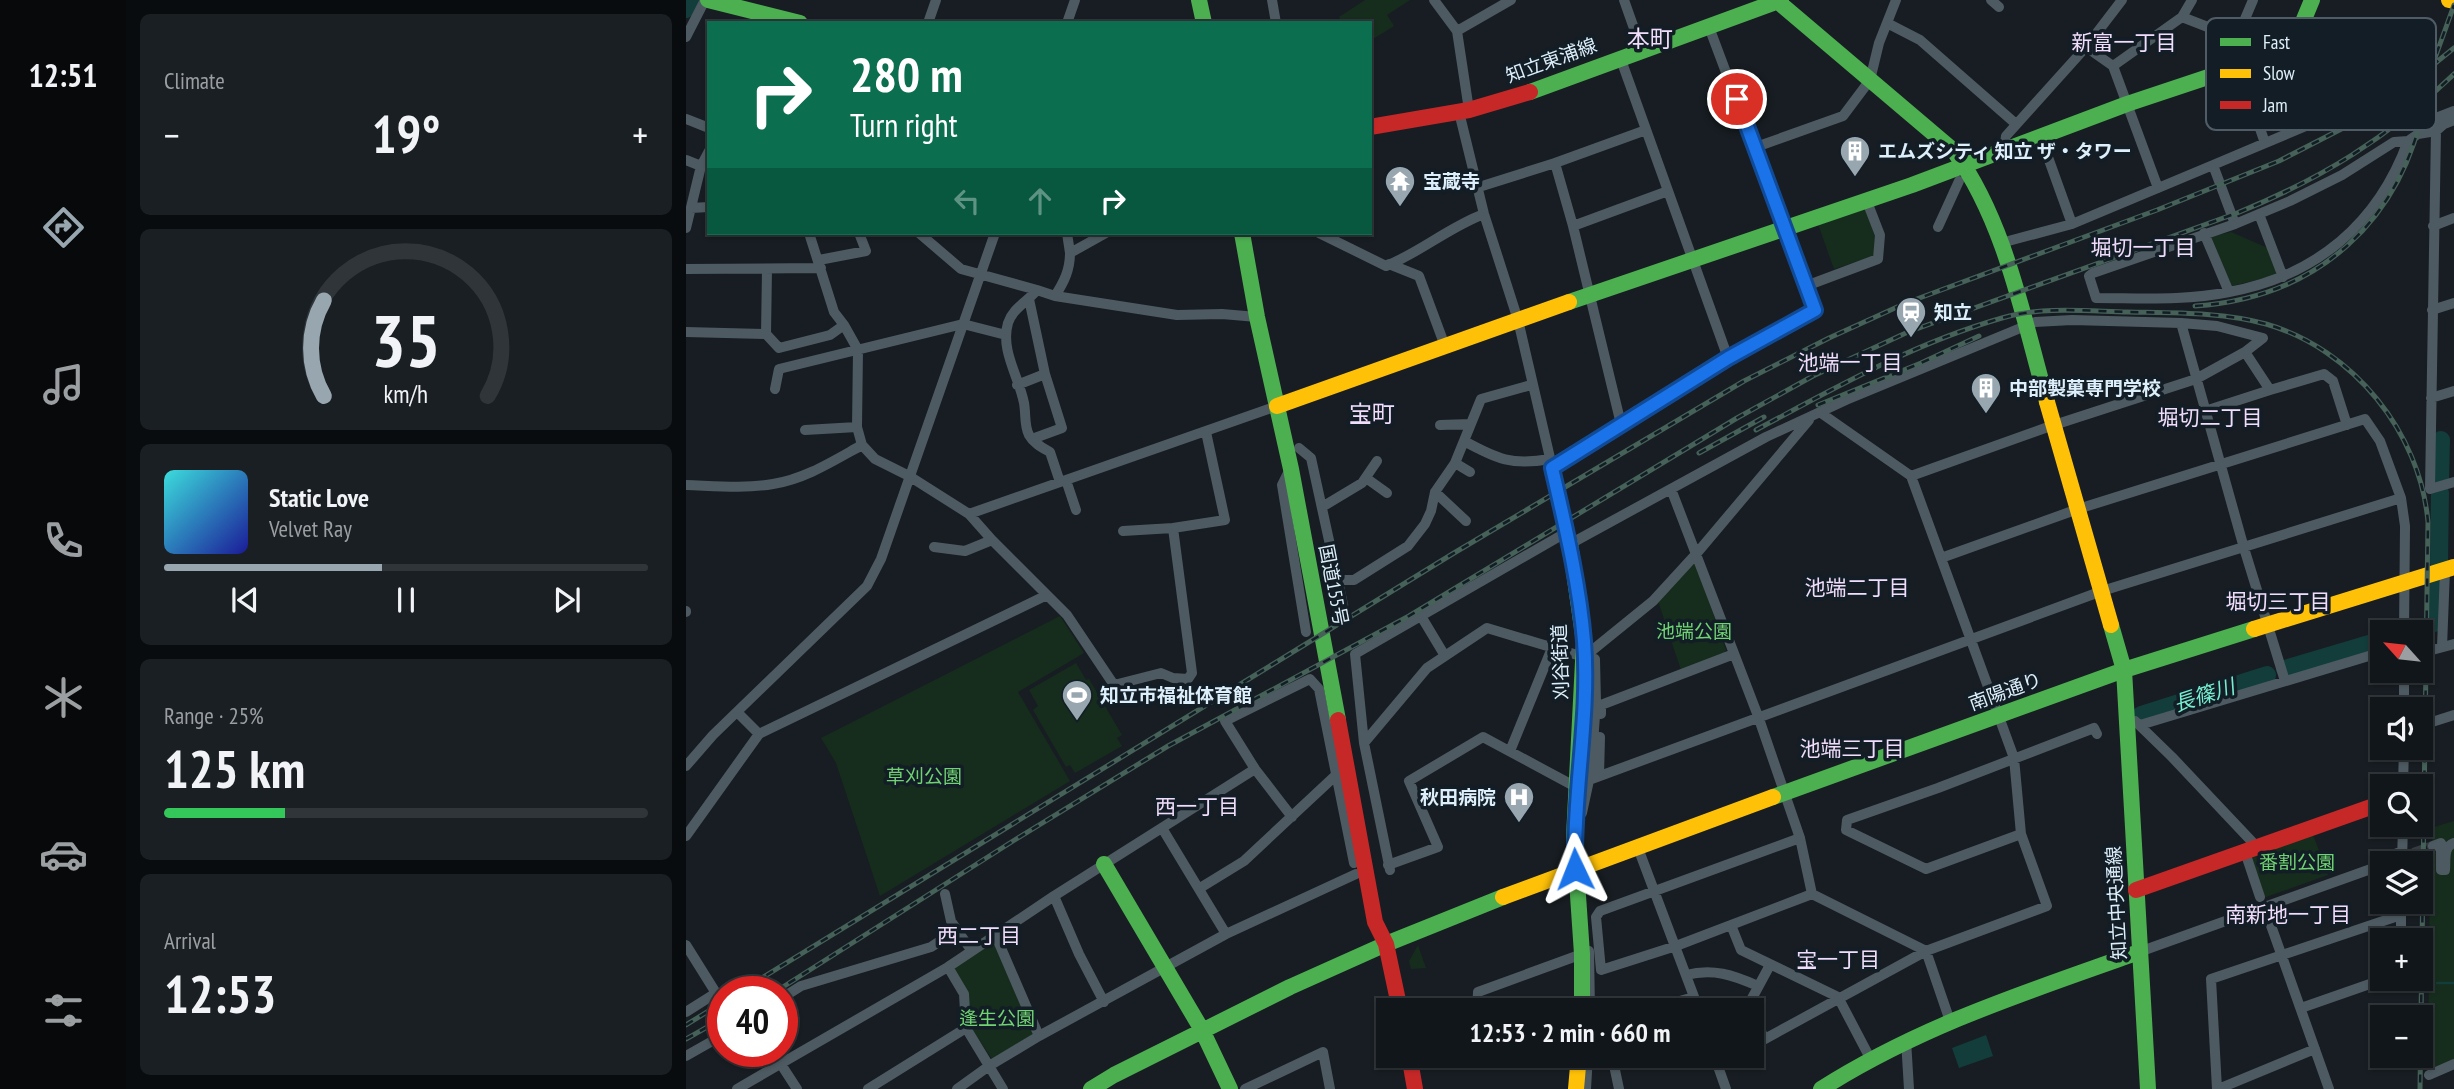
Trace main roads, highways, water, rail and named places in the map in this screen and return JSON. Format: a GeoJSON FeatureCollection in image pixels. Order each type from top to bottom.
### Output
{"type":"FeatureCollection","features":[{"type":"Feature","properties":{"kind":"main road"},"geometry":{"type":"LineString","coordinates":[[706,0],[792,21]]}},
{"type":"Feature","properties":{"kind":"main road"},"geometry":{"type":"LineString","coordinates":[[1199,0],[1204,21]]}},
{"type":"Feature","properties":{"kind":"main road"},"geometry":{"type":"LineString","coordinates":[[1212,0],[1216,21]]}},
{"type":"Feature","properties":{"kind":"main road"},"geometry":{"type":"LineString","coordinates":[[2305,18],[2312,0]]}},
{"type":"Feature","properties":{"kind":"main road"},"geometry":{"type":"LineString","coordinates":[[1778,1],[1954,151],[1965,164]]}},
{"type":"Feature","properties":{"kind":"main road","name":"知立東浦線"},"geometry":{"type":"LineString","coordinates":[[1372,127],[1464,111],[1521,94],[1778,1]]}},
{"type":"Feature","properties":{"kind":"main road"},"geometry":{"type":"LineString","coordinates":[[1283,405],[1518,320],[1912,185],[2040,135],[2206,78]]}},
{"type":"Feature","properties":{"kind":"main road","name":"知立中央通線"},"geometry":{"type":"LineString","coordinates":[[1965,164],[2001,243],[2102,591],[2124,670],[2134,720],[2136,890],[2148,1089]]}},
{"type":"Feature","properties":{"kind":"main road","name":"国道155号"},"geometry":{"type":"LineString","coordinates":[[1242,235],[1257,317],[1283,405],[1299,448],[1386,908],[1386,944]]}},
{"type":"Feature","properties":{"kind":"main road","name":"国道155号"},"geometry":{"type":"LineString","coordinates":[[1256,235],[1274,338],[1291,468],[1375,922],[1386,944],[1397,998]]}},
{"type":"Feature","properties":{"kind":"main road","name":"刈谷街道"},"geometry":{"type":"LineString","coordinates":[[1569,538],[1584,642],[1589,658],[1583,715],[1588,781],[1574,836],[1578,868],[1582,998]]}},
{"type":"Feature","properties":{"kind":"main road","name":"南陽通り"},"geometry":{"type":"LineString","coordinates":[[1091,1089],[1290,987],[1386,944],[1578,868],[2124,670],[2449,569]]}},
{"type":"Feature","properties":{"kind":"main road"},"geometry":{"type":"LineString","coordinates":[[2136,890],[2370,807]]}},
{"type":"Feature","properties":{"kind":"main road"},"geometry":{"type":"LineString","coordinates":[[1104,864],[1202,1030],[1230,1089]]}},
{"type":"Feature","properties":{"kind":"main road"},"geometry":{"type":"LineString","coordinates":[[1821,1089],[1870,1058],[1950,1021],[2139,952]]}},
{"type":"Feature","properties":{"kind":"main road"},"geometry":{"type":"LineString","coordinates":[[1411,1068],[1415,1089]]}},
{"type":"Feature","properties":{"kind":"main road"},"geometry":{"type":"LineString","coordinates":[[1576,1089],[1578,1068]]}},
{"type":"Feature","properties":{"kind":"waterway"},"geometry":{"type":"LineString","coordinates":[[686,9],[691,0]]}},
{"type":"Feature","properties":{"kind":"waterway"},"geometry":{"type":"LineString","coordinates":[[2440,481],[2441,440]]}},
{"type":"Feature","properties":{"kind":"waterway"},"geometry":{"type":"LineString","coordinates":[[2439,562],[2440,493]]}},
{"type":"Feature","properties":{"kind":"waterway","name":"長篠川"},"geometry":{"type":"LineString","coordinates":[[2434,623],[2437,621],[2438,583]]}},
{"type":"Feature","properties":{"kind":"waterway","name":"長篠川"},"geometry":{"type":"LineString","coordinates":[[2285,669],[2370,644]]}},
{"type":"Feature","properties":{"kind":"waterway","name":"長篠川"},"geometry":{"type":"LineString","coordinates":[[2141,715],[2267,675]]}},
{"type":"Feature","properties":{"kind":"waterway"},"geometry":{"type":"LineString","coordinates":[[2437,983],[2454,983]]}},
{"type":"Feature","properties":{"kind":"tunnel"},"geometry":{"type":"LineString","coordinates":[[2419,851],[2433,846]]}},
{"type":"Feature","properties":{"kind":"railway"},"geometry":{"type":"LineString","coordinates":[[2436,55],[2454,5]]}},
{"type":"Feature","properties":{"kind":"railway"},"geometry":{"type":"LineString","coordinates":[[2436,63],[2454,48]]}},
{"type":"Feature","properties":{"kind":"railway"},"geometry":{"type":"LineString","coordinates":[[2436,91],[2454,74]]}},
{"type":"Feature","properties":{"kind":"railway"},"geometry":{"type":"LineString","coordinates":[[765,976],[1454,553],[1744,381],[1906,303],[2157,210],[2279,161],[2339,130]]}},
{"type":"Feature","properties":{"kind":"railway"},"geometry":{"type":"LineString","coordinates":[[798,977],[1168,746],[1409,616],[1737,418],[1813,376],[1908,332],[2268,200],[2325,171],[2388,130]]}},
{"type":"Feature","properties":{"kind":"railway"},"geometry":{"type":"LineString","coordinates":[[2195,306],[2239,300],[2280,287],[2316,269],[2348,245],[2375,216],[2397,182],[2417,130]]}},
{"type":"Feature","properties":{"kind":"railway"},"geometry":{"type":"LineString","coordinates":[[1756,430],[1906,353],[1969,328],[2033,312],[2065,310],[2180,313],[2249,320],[2298,336],[2327,353],[2353,374],[2377,399],[2396,426],[2412,457],[2428,522],[2420,1089]]}},
{"type":"Feature","properties":{"kind":"railway"},"geometry":{"type":"LineString","coordinates":[[1818,405],[1979,336]]}},
{"type":"Feature","properties":{"kind":"railway"},"geometry":{"type":"LineString","coordinates":[[1699,453],[1764,417]]}},
{"type":"Feature","properties":{"kind":"railway"},"geometry":{"type":"LineString","coordinates":[[686,1025],[707,1012]]}},
{"type":"Feature","properties":{"kind":"railway"},"geometry":{"type":"LineString","coordinates":[[686,1039],[707,1027]]}},
{"type":"Feature","properties":{"kind":"place","name":"エムズシティ 知立 ザ・タワー"},"geometry":{"type":"Point","coordinates":[1855,178]}},
{"type":"Feature","properties":{"kind":"place","name":"宝蔵寺"},"geometry":{"type":"Point","coordinates":[1400,208]}},
{"type":"Feature","properties":{"kind":"place","name":"知立"},"geometry":{"type":"Point","coordinates":[1911,339]}},
{"type":"Feature","properties":{"kind":"place","name":"中部製菓専門学校"},"geometry":{"type":"Point","coordinates":[1986,415]}},
{"type":"Feature","properties":{"kind":"place","name":"知立市福祉体育館"},"geometry":{"type":"Point","coordinates":[1077,722]}},
{"type":"Feature","properties":{"kind":"place","name":"秋田病院"},"geometry":{"type":"Point","coordinates":[1519,824]}},
{"type":"Feature","properties":{"kind":"district","name":"本町"},"geometry":{"type":"Point","coordinates":[1650,38]}},
{"type":"Feature","properties":{"kind":"district","name":"新富一丁目"},"geometry":{"type":"Point","coordinates":[2124,42]}},
{"type":"Feature","properties":{"kind":"district","name":"堀切一丁目"},"geometry":{"type":"Point","coordinates":[2143,247]}},
{"type":"Feature","properties":{"kind":"district","name":"池端一丁目"},"geometry":{"type":"Point","coordinates":[1850,362]}},
{"type":"Feature","properties":{"kind":"district","name":"宝町"},"geometry":{"type":"Point","coordinates":[1372,413]}},
{"type":"Feature","properties":{"kind":"district","name":"堀切二丁目"},"geometry":{"type":"Point","coordinates":[2210,417]}},
{"type":"Feature","properties":{"kind":"district","name":"池端二丁目"},"geometry":{"type":"Point","coordinates":[1857,587]}},
{"type":"Feature","properties":{"kind":"district","name":"堀切三丁目"},"geometry":{"type":"Point","coordinates":[2278,601]}},
{"type":"Feature","properties":{"kind":"district","name":"池端三丁目"},"geometry":{"type":"Point","coordinates":[1852,748]}},
{"type":"Feature","properties":{"kind":"district","name":"西一丁目"},"geometry":{"type":"Point","coordinates":[1197,806]}},
{"type":"Feature","properties":{"kind":"district","name":"南新地一丁目"},"geometry":{"type":"Point","coordinates":[2288,914]}},
{"type":"Feature","properties":{"kind":"district","name":"西二丁目"},"geometry":{"type":"Point","coordinates":[979,935]}},
{"type":"Feature","properties":{"kind":"district","name":"宝一丁目"},"geometry":{"type":"Point","coordinates":[1838,959]}},
{"type":"Feature","properties":{"kind":"park label","name":"池端公園"},"geometry":{"type":"Point","coordinates":[1694,631]}},
{"type":"Feature","properties":{"kind":"park label","name":"草刈公園"},"geometry":{"type":"Point","coordinates":[924,776]}},
{"type":"Feature","properties":{"kind":"park label","name":"番割公園"},"geometry":{"type":"Point","coordinates":[2297,862]}},
{"type":"Feature","properties":{"kind":"park label","name":"逢生公園"},"geometry":{"type":"Point","coordinates":[997,1018]}}]}
